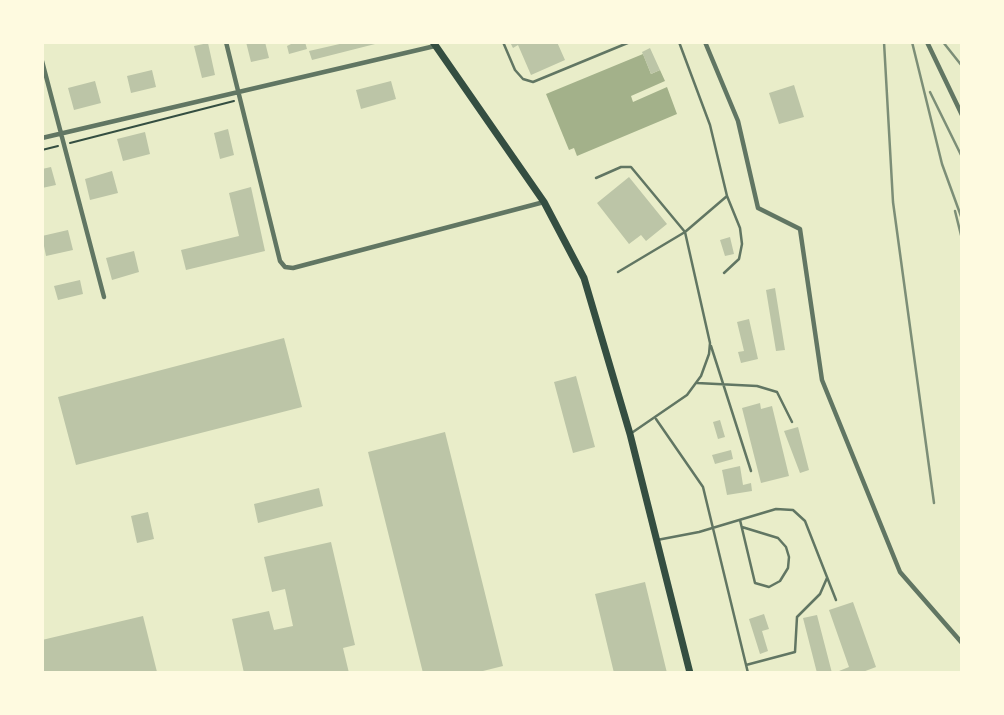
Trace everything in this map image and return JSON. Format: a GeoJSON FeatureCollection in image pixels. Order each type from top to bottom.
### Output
{"type":"FeatureCollection","features":[{"type":"Feature","properties":{"kind":"main road"},"geometry":{"type":"LineString","coordinates":[[434,44],[544,202],[570,248],[591,295],[690,673]]}},
{"type":"Feature","properties":{"kind":"street"},"geometry":{"type":"LineString","coordinates":[[226,42],[281,261],[285,267],[293,268],[544,202]]}},
{"type":"Feature","properties":{"kind":"street"},"geometry":{"type":"LineString","coordinates":[[705,42],[738,121],[758,208],[800,229],[822,380],[900,572],[962,643]]}},
{"type":"Feature","properties":{"kind":"street"},"geometry":{"type":"LineString","coordinates":[[927,42],[962,115]]}},
{"type":"Feature","properties":{"kind":"street"},"geometry":{"type":"LineString","coordinates":[[42,138],[434,44]]}},
{"type":"Feature","properties":{"kind":"street"},"geometry":{"type":"LineString","coordinates":[[42,61],[104,297]]}},
{"type":"Feature","properties":{"kind":"lane"},"geometry":{"type":"LineString","coordinates":[[503,42],[515,70],[523,79],[533,82],[630,42]]}},
{"type":"Feature","properties":{"kind":"lane"},"geometry":{"type":"LineString","coordinates":[[679,42],[710,125],[742,244],[738,260],[724,273]]}},
{"type":"Feature","properties":{"kind":"lane"},"geometry":{"type":"LineString","coordinates":[[596,178],[621,167],[631,167],[685,232],[710,343],[751,471]]}},
{"type":"Feature","properties":{"kind":"lane"},"geometry":{"type":"LineString","coordinates":[[618,272],[685,232],[727,196]]}},
{"type":"Feature","properties":{"kind":"lane"},"geometry":{"type":"LineString","coordinates":[[629,433],[656,419],[697,383],[707,361],[710,343]]}},
{"type":"Feature","properties":{"kind":"lane"},"geometry":{"type":"LineString","coordinates":[[697,383],[757,386],[777,391],[792,422]]}},
{"type":"Feature","properties":{"kind":"lane"},"geometry":{"type":"LineString","coordinates":[[656,419],[700,479],[748,673]]}},
{"type":"Feature","properties":{"kind":"lane"},"geometry":{"type":"LineString","coordinates":[[657,540],[782,508],[798,512],[806,521],[836,600]]}},
{"type":"Feature","properties":{"kind":"lane"},"geometry":{"type":"LineString","coordinates":[[740,520],[755,583],[769,587],[780,580],[788,568],[786,547],[778,538],[742,527]]}},
{"type":"Feature","properties":{"kind":"lane"},"geometry":{"type":"LineString","coordinates":[[746,665],[795,652],[797,617],[820,594],[827,577]]}},
{"type":"Feature","properties":{"kind":"path"},"geometry":{"type":"LineString","coordinates":[[42,150],[240,100]]}},
{"type":"Feature","properties":{"kind":"shaded area"},"geometry":{"type":"Polygon","coordinates":[[[643,54],[651,74],[660,70],[665,81],[631,96],[633,102],[667,87],[677,114],[577,156],[574,148],[569,150],[546,94],[643,54]]]}},
{"type":"Feature","properties":{"kind":"building"},"geometry":{"type":"Polygon","coordinates":[[[246,42],[265,42],[269,58],[251,62],[246,42]]]}},
{"type":"Feature","properties":{"kind":"building"},"geometry":{"type":"Polygon","coordinates":[[[295,42],[305,42],[307,49],[289,54],[287,46],[295,42]]]}},
{"type":"Feature","properties":{"kind":"building"},"geometry":{"type":"Polygon","coordinates":[[[510,42],[557,42],[565,60],[531,75],[518,45],[513,48],[510,42]]]}},
{"type":"Feature","properties":{"kind":"building"},"geometry":{"type":"Polygon","coordinates":[[[208,43],[215,75],[202,78],[194,46],[208,43]]]}},
{"type":"Feature","properties":{"kind":"building"},"geometry":{"type":"Polygon","coordinates":[[[344,43],[379,43],[312,60],[309,51],[344,43]]]}},
{"type":"Feature","properties":{"kind":"building"},"geometry":{"type":"Polygon","coordinates":[[[650,48],[660,70],[651,74],[642,52],[650,48]]]}},
{"type":"Feature","properties":{"kind":"building"},"geometry":{"type":"Polygon","coordinates":[[[152,70],[156,87],[131,93],[127,76],[152,70]]]}},
{"type":"Feature","properties":{"kind":"building"},"geometry":{"type":"Polygon","coordinates":[[[95,81],[101,103],[74,110],[68,88],[95,81]]]}},
{"type":"Feature","properties":{"kind":"building"},"geometry":{"type":"Polygon","coordinates":[[[391,81],[396,99],[361,109],[356,90],[391,81]]]}},
{"type":"Feature","properties":{"kind":"building"},"geometry":{"type":"Polygon","coordinates":[[[794,85],[804,117],[779,124],[769,93],[794,85]]]}},
{"type":"Feature","properties":{"kind":"building"},"geometry":{"type":"Polygon","coordinates":[[[228,129],[234,155],[220,159],[214,133],[228,129]]]}},
{"type":"Feature","properties":{"kind":"building"},"geometry":{"type":"Polygon","coordinates":[[[145,132],[150,154],[123,161],[117,139],[145,132]]]}},
{"type":"Feature","properties":{"kind":"building"},"geometry":{"type":"Polygon","coordinates":[[[51,167],[56,185],[42,188],[42,169],[51,167]]]}},
{"type":"Feature","properties":{"kind":"building"},"geometry":{"type":"Polygon","coordinates":[[[112,171],[118,193],[90,200],[85,179],[112,171]]]}},
{"type":"Feature","properties":{"kind":"building"},"geometry":{"type":"Polygon","coordinates":[[[629,177],[667,224],[646,241],[641,235],[629,244],[597,203],[629,177]]]}},
{"type":"Feature","properties":{"kind":"building"},"geometry":{"type":"Polygon","coordinates":[[[251,187],[265,251],[186,270],[181,250],[239,236],[229,193],[251,187]]]}},
{"type":"Feature","properties":{"kind":"building"},"geometry":{"type":"Polygon","coordinates":[[[68,230],[73,250],[46,256],[42,236],[68,230]]]}},
{"type":"Feature","properties":{"kind":"building"},"geometry":{"type":"Polygon","coordinates":[[[730,237],[734,254],[725,256],[720,240],[730,237]]]}},
{"type":"Feature","properties":{"kind":"building"},"geometry":{"type":"Polygon","coordinates":[[[134,251],[139,272],[112,280],[106,258],[134,251]]]}},
{"type":"Feature","properties":{"kind":"building"},"geometry":{"type":"Polygon","coordinates":[[[80,280],[83,294],[58,300],[54,286],[80,280]]]}},
{"type":"Feature","properties":{"kind":"building"},"geometry":{"type":"Polygon","coordinates":[[[775,288],[785,350],[776,351],[766,290],[775,288]]]}},
{"type":"Feature","properties":{"kind":"building"},"geometry":{"type":"Polygon","coordinates":[[[749,319],[758,359],[741,363],[738,352],[744,351],[737,322],[749,319]]]}},
{"type":"Feature","properties":{"kind":"building"},"geometry":{"type":"Polygon","coordinates":[[[284,338],[302,407],[76,465],[58,397],[284,338]]]}},
{"type":"Feature","properties":{"kind":"building"},"geometry":{"type":"Polygon","coordinates":[[[576,376],[595,447],[573,453],[554,382],[576,376]]]}},
{"type":"Feature","properties":{"kind":"building"},"geometry":{"type":"Polygon","coordinates":[[[760,403],[761,409],[772,406],[789,476],[761,483],[742,408],[760,403]]]}},
{"type":"Feature","properties":{"kind":"building"},"geometry":{"type":"Polygon","coordinates":[[[720,420],[725,437],[718,439],[713,422],[720,420]]]}},
{"type":"Feature","properties":{"kind":"building"},"geometry":{"type":"Polygon","coordinates":[[[798,427],[809,470],[800,473],[784,431],[798,427]]]}},
{"type":"Feature","properties":{"kind":"building"},"geometry":{"type":"Polygon","coordinates":[[[445,432],[503,666],[475,673],[423,673],[368,452],[445,432]]]}},
{"type":"Feature","properties":{"kind":"building"},"geometry":{"type":"Polygon","coordinates":[[[731,450],[733,459],[715,464],[712,455],[731,450]]]}},
{"type":"Feature","properties":{"kind":"building"},"geometry":{"type":"Polygon","coordinates":[[[740,466],[743,485],[751,483],[752,491],[727,495],[722,470],[740,466]]]}},
{"type":"Feature","properties":{"kind":"building"},"geometry":{"type":"Polygon","coordinates":[[[319,488],[323,506],[258,523],[254,504],[319,488]]]}},
{"type":"Feature","properties":{"kind":"building"},"geometry":{"type":"Polygon","coordinates":[[[148,512],[154,539],[137,543],[131,516],[148,512]]]}},
{"type":"Feature","properties":{"kind":"building"},"geometry":{"type":"Polygon","coordinates":[[[331,542],[355,645],[343,648],[349,673],[244,673],[232,619],[269,611],[274,630],[293,626],[285,589],[272,592],[264,557],[331,542]]]}},
{"type":"Feature","properties":{"kind":"building"},"geometry":{"type":"Polygon","coordinates":[[[645,582],[667,673],[614,673],[595,594],[645,582]]]}},
{"type":"Feature","properties":{"kind":"building"},"geometry":{"type":"Polygon","coordinates":[[[853,602],[876,667],[860,673],[834,673],[849,667],[829,610],[853,602]]]}},
{"type":"Feature","properties":{"kind":"building"},"geometry":{"type":"Polygon","coordinates":[[[764,614],[769,629],[762,631],[768,651],[760,654],[749,619],[764,614]]]}},
{"type":"Feature","properties":{"kind":"building"},"geometry":{"type":"Polygon","coordinates":[[[817,615],[832,673],[817,673],[803,618],[817,615]]]}},
{"type":"Feature","properties":{"kind":"building"},"geometry":{"type":"Polygon","coordinates":[[[143,616],[157,672],[42,673],[42,640],[143,616]]]}},
{"type":"Feature","properties":{"kind":"railway"},"geometry":{"type":"LineString","coordinates":[[884,42],[893,202],[934,503]]}},
{"type":"Feature","properties":{"kind":"railway"},"geometry":{"type":"LineString","coordinates":[[912,42],[942,164],[962,219]]}},
{"type":"Feature","properties":{"kind":"railway"},"geometry":{"type":"LineString","coordinates":[[943,42],[962,66]]}},
{"type":"Feature","properties":{"kind":"railway"},"geometry":{"type":"LineString","coordinates":[[930,92],[962,157]]}},
{"type":"Feature","properties":{"kind":"railway"},"geometry":{"type":"LineString","coordinates":[[955,211],[962,239]]}}]}
